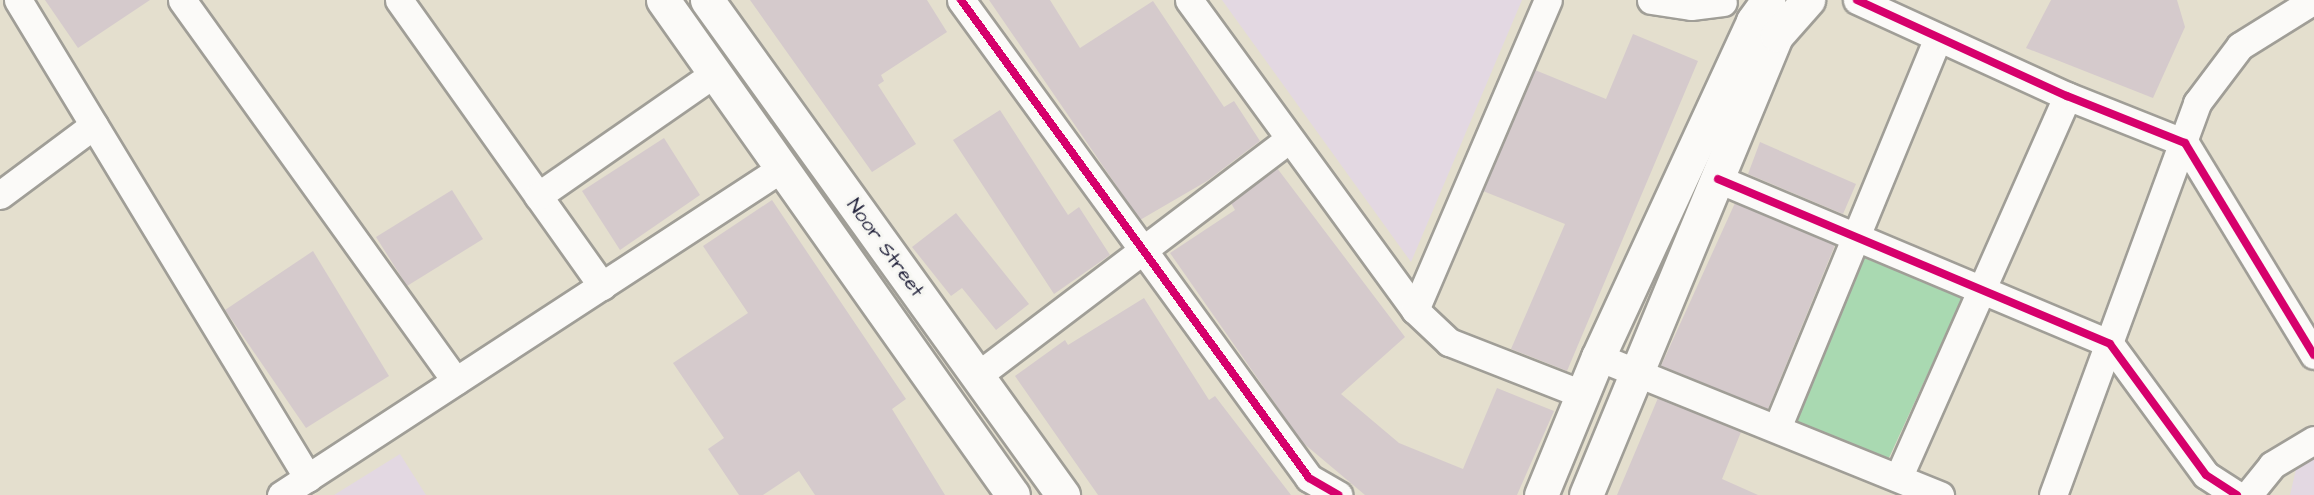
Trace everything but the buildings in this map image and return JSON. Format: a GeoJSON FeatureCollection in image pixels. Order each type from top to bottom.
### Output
{"type":"FeatureCollection","features":[{"type":"Feature","properties":{"kind":"main road","name":"Noor Street"},"geometry":{"type":"LineString","coordinates":[[706,0],[1063,495]]}},
{"type":"Feature","properties":{"kind":"main road"},"geometry":{"type":"LineString","coordinates":[[1541,495],[1598,357],[1766,18],[1808,0]]}},
{"type":"Feature","properties":{"kind":"main road","name":"Noor Street"},"geometry":{"type":"LineString","coordinates":[[667,1],[715,73],[1013,495]]}},
{"type":"Feature","properties":{"kind":"main road"},"geometry":{"type":"LineString","coordinates":[[1586,495],[1718,179],[1766,18]]}},
{"type":"Feature","properties":{"kind":"street"},"geometry":{"type":"LineString","coordinates":[[18,0],[308,478]]}},
{"type":"Feature","properties":{"kind":"street"},"geometry":{"type":"LineString","coordinates":[[182,0],[456,381]]}},
{"type":"Feature","properties":{"kind":"street"},"geometry":{"type":"LineString","coordinates":[[961,0],[1309,478],[1338,495]]}},
{"type":"Feature","properties":{"kind":"street"},"geometry":{"type":"LineString","coordinates":[[1189,0],[1415,310],[1449,342],[1582,394]]}},
{"type":"Feature","properties":{"kind":"street"},"geometry":{"type":"LineString","coordinates":[[1415,310],[1548,0]]}},
{"type":"Feature","properties":{"kind":"street"},"geometry":{"type":"LineString","coordinates":[[1651,0],[1691,6],[1723,1],[1766,18]]}},
{"type":"Feature","properties":{"kind":"street"},"geometry":{"type":"LineString","coordinates":[[1857,0],[2067,96],[2185,143],[2314,356]]}},
{"type":"Feature","properties":{"kind":"street"},"geometry":{"type":"LineString","coordinates":[[2053,495],[2185,143],[2197,103],[2241,46],[2314,0]]}},
{"type":"Feature","properties":{"kind":"street"},"geometry":{"type":"LineString","coordinates":[[402,1],[602,286]]}},
{"type":"Feature","properties":{"kind":"street"},"geometry":{"type":"LineString","coordinates":[[1777,428],[1853,236],[1938,38]]}},
{"type":"Feature","properties":{"kind":"street"},"geometry":{"type":"LineString","coordinates":[[538,196],[715,73]]}},
{"type":"Feature","properties":{"kind":"street"},"geometry":{"type":"LineString","coordinates":[[1899,476],[1984,291],[2067,96]]}},
{"type":"Feature","properties":{"kind":"street"},"geometry":{"type":"LineString","coordinates":[[0,195],[94,125]]}},
{"type":"Feature","properties":{"kind":"street"},"geometry":{"type":"LineString","coordinates":[[977,376],[1145,253],[1289,139]]}},
{"type":"Feature","properties":{"kind":"street"},"geometry":{"type":"LineString","coordinates":[[281,495],[782,168]]}},
{"type":"Feature","properties":{"kind":"street"},"geometry":{"type":"LineString","coordinates":[[1718,179],[2110,344],[2206,475],[2237,495]]}},
{"type":"Feature","properties":{"kind":"street"},"geometry":{"type":"LineString","coordinates":[[1598,357],[1899,476],[1940,495]]}},
{"type":"Feature","properties":{"kind":"street"},"geometry":{"type":"LineString","coordinates":[[2248,495],[2272,465],[2314,440]]}},
{"type":"Feature","properties":{"kind":"shaded area"},"geometry":{"type":"Polygon","coordinates":[[[1222,0],[1522,0],[1411,262],[1222,0]]]}},
{"type":"Feature","properties":{"kind":"shaded area"},"geometry":{"type":"Polygon","coordinates":[[[400,454],[426,495],[334,495],[400,454]]]}},
{"type":"Feature","properties":{"kind":"shaded area"},"geometry":{"type":"Polygon","coordinates":[[[2314,459],[2314,495],[2290,495],[2296,469],[2314,459]]]}},
{"type":"Feature","properties":{"kind":"green space"},"geometry":{"type":"Polygon","coordinates":[[[1862,257],[1963,297],[1888,460],[1792,421],[1862,257]]]}},
{"type":"Feature","properties":{"kind":"cycle path"},"geometry":{"type":"LineString","coordinates":[[961,0],[1309,478],[1338,495]]}},
{"type":"Feature","properties":{"kind":"cycle path"},"geometry":{"type":"LineString","coordinates":[[1857,0],[2067,96],[2185,143],[2314,355]]}},
{"type":"Feature","properties":{"kind":"cycle path"},"geometry":{"type":"LineString","coordinates":[[1718,179],[2110,344],[2206,475],[2237,495]]}}]}
